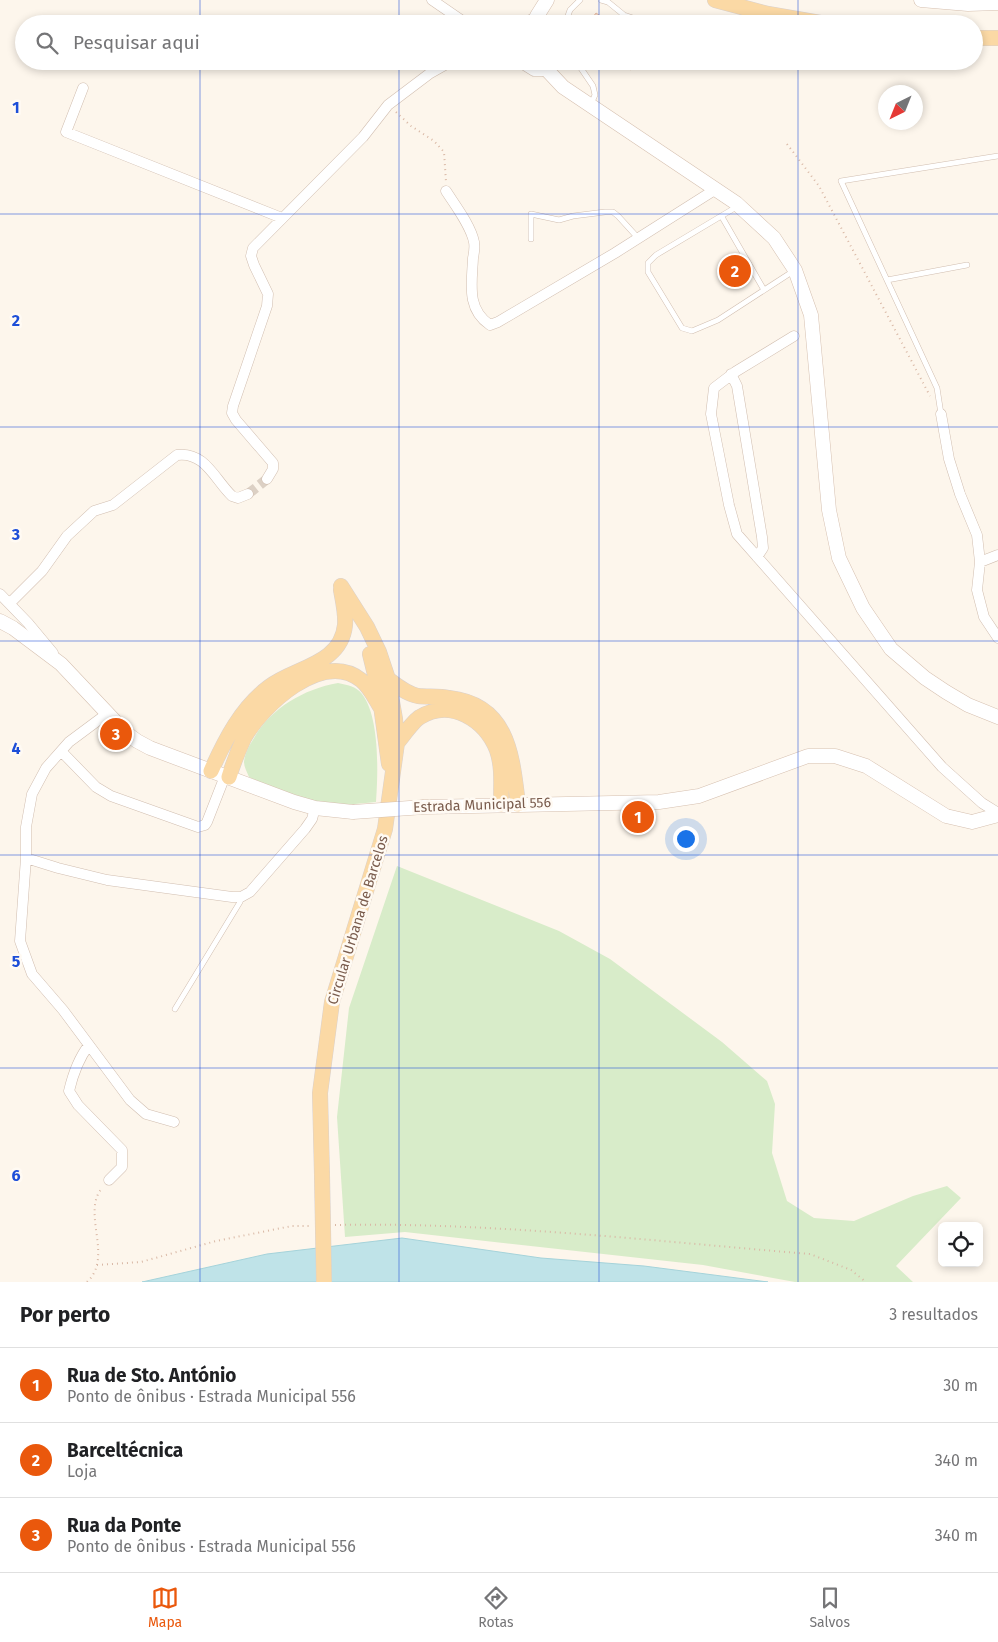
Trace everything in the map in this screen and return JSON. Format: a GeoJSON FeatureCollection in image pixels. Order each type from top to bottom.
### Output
{"type":"FeatureCollection","features":[{"type":"Feature","properties":{"kind":"main road"},"geometry":{"type":"LineString","coordinates":[[540,15],[547,0]]}},
{"type":"Feature","properties":{"kind":"main road"},"geometry":{"type":"LineString","coordinates":[[715,0],[774,15]]}},
{"type":"Feature","properties":{"kind":"main road"},"geometry":{"type":"LineString","coordinates":[[750,0],[806,15]]}},
{"type":"Feature","properties":{"kind":"main road"},"geometry":{"type":"LineString","coordinates":[[921,0],[968,4],[998,3]]}},
{"type":"Feature","properties":{"kind":"main road"},"geometry":{"type":"LineString","coordinates":[[983,38],[998,38]]}},
{"type":"Feature","properties":{"kind":"main road"},"geometry":{"type":"LineString","coordinates":[[549,70],[563,87],[716,189],[739,206],[774,238],[795,270],[811,315],[829,510],[839,558],[863,608],[891,649],[925,678],[946,692],[968,705],[998,717]]}},
{"type":"Feature","properties":{"kind":"main road"},"geometry":{"type":"LineString","coordinates":[[222,775],[230,732],[242,714],[259,695],[282,679],[320,662],[335,649],[344,632],[345,623],[341,586],[354,607]]}},
{"type":"Feature","properties":{"kind":"main road","name":"Circular Urbana de Barcelos"},"geometry":{"type":"LineString","coordinates":[[324,1282],[320,1093],[332,1002],[385,829],[398,743],[388,679],[373,637],[354,607]]}},
{"type":"Feature","properties":{"kind":"main road","name":"Circular Urbana de Barcelos"},"geometry":{"type":"LineString","coordinates":[[354,607],[376,675],[383,711],[392,783]]}},
{"type":"Feature","properties":{"kind":"main road","name":"Estrada Municipal 556"},"geometry":{"type":"LineString","coordinates":[[0,621],[13,628],[61,664],[126,732],[150,748],[294,802],[315,808],[353,812],[501,804],[659,802],[699,796],[808,756],[835,756],[866,766],[946,816],[972,822],[998,814]]}},
{"type":"Feature","properties":{"kind":"main road"},"geometry":{"type":"LineString","coordinates":[[222,775],[244,738],[271,704],[289,689],[315,675],[334,671],[353,675],[369,689],[383,711]]}},
{"type":"Feature","properties":{"kind":"main road"},"geometry":{"type":"LineString","coordinates":[[388,679],[400,688],[417,696],[462,699],[483,709],[500,727],[510,748],[518,804]]}},
{"type":"Feature","properties":{"kind":"main road"},"geometry":{"type":"LineString","coordinates":[[398,743],[419,717],[436,711],[458,711],[476,720],[489,734],[498,752],[501,777],[501,804]]}},
{"type":"Feature","properties":{"kind":"street"},"geometry":{"type":"LineString","coordinates":[[432,0],[454,15]]}},
{"type":"Feature","properties":{"kind":"street"},"geometry":{"type":"LineString","coordinates":[[267,479],[274,469],[272,463],[232,413],[267,306],[268,294],[251,256],[253,248],[363,137],[388,105],[436,70]]}},
{"type":"Feature","properties":{"kind":"street"},"geometry":{"type":"LineString","coordinates":[[82,88],[66,132],[282,218]]}},
{"type":"Feature","properties":{"kind":"street"},"geometry":{"type":"LineString","coordinates":[[446,191],[466,223],[474,242],[471,292],[477,313],[483,321],[490,325],[639,239],[716,189]]}},
{"type":"Feature","properties":{"kind":"street"},"geometry":{"type":"LineString","coordinates":[[794,336],[732,374],[714,388],[711,414],[729,505],[737,534],[942,767],[982,803],[998,814]]}},
{"type":"Feature","properties":{"kind":"street"},"geometry":{"type":"LineString","coordinates":[[732,374],[737,386],[762,537],[763,548],[757,557]]}},
{"type":"Feature","properties":{"kind":"street"},"geometry":{"type":"LineString","coordinates":[[941,414],[949,459],[960,494],[977,535],[980,562],[978,590],[984,617],[998,638]]}},
{"type":"Feature","properties":{"kind":"street"},"geometry":{"type":"LineString","coordinates":[[10,603],[42,571],[67,536],[94,511],[113,505],[177,455],[190,454],[196,457],[232,496],[238,498],[248,494]]}},
{"type":"Feature","properties":{"kind":"street"},"geometry":{"type":"LineString","coordinates":[[980,562],[998,555]]}},
{"type":"Feature","properties":{"kind":"street"},"geometry":{"type":"LineString","coordinates":[[0,594],[28,623],[61,664]]}},
{"type":"Feature","properties":{"kind":"street"},"geometry":{"type":"LineString","coordinates":[[108,713],[69,742],[46,768],[32,794],[26,826],[26,858],[20,942],[32,974],[130,1100],[146,1114],[174,1122]]}},
{"type":"Feature","properties":{"kind":"street"},"geometry":{"type":"LineString","coordinates":[[61,751],[96,787],[112,796],[198,827],[205,825],[207,822],[222,775]]}},
{"type":"Feature","properties":{"kind":"street"},"geometry":{"type":"LineString","coordinates":[[26,858],[107,880],[241,897],[250,892],[305,829],[312,819],[315,808]]}},
{"type":"Feature","properties":{"kind":"street"},"geometry":{"type":"LineString","coordinates":[[89,1045],[82,1053],[74,1071],[69,1091],[78,1105],[122,1150],[122,1167],[109,1180]]}},
{"type":"Feature","properties":{"kind":"lane"},"geometry":{"type":"LineString","coordinates":[[569,15],[570,10],[580,0]]}},
{"type":"Feature","properties":{"kind":"lane"},"geometry":{"type":"LineString","coordinates":[[601,0],[608,2],[624,15]]}},
{"type":"Feature","properties":{"kind":"lane"},"geometry":{"type":"LineString","coordinates":[[582,70],[593,86],[595,95],[590,106]]}},
{"type":"Feature","properties":{"kind":"lane"},"geometry":{"type":"LineString","coordinates":[[941,414],[937,388],[841,181],[998,156]]}},
{"type":"Feature","properties":{"kind":"lane"},"geometry":{"type":"LineString","coordinates":[[739,206],[656,255],[648,263],[648,272],[682,328],[692,331],[718,320],[795,270]]}},
{"type":"Feature","properties":{"kind":"lane"},"geometry":{"type":"LineString","coordinates":[[531,239],[531,214],[559,220],[573,216],[605,212],[613,212],[639,239]]}},
{"type":"Feature","properties":{"kind":"lane"},"geometry":{"type":"LineString","coordinates":[[722,217],[764,290]]}},
{"type":"Feature","properties":{"kind":"lane"},"geometry":{"type":"LineString","coordinates":[[887,280],[966,265]]}},
{"type":"Feature","properties":{"kind":"lane"},"geometry":{"type":"LineString","coordinates":[[175,1009],[240,902],[241,897]]}},
{"type":"Feature","properties":{"kind":"path"},"geometry":{"type":"LineString","coordinates":[[388,105],[411,126],[434,140],[444,152],[446,191]]}},
{"type":"Feature","properties":{"kind":"path"},"geometry":{"type":"LineString","coordinates":[[787,144],[819,186],[938,412],[941,414]]}},
{"type":"Feature","properties":{"kind":"path"},"geometry":{"type":"LineString","coordinates":[[87,1282],[95,1275],[99,1254],[95,1216],[96,1195],[109,1180]]}},
{"type":"Feature","properties":{"kind":"path"},"geometry":{"type":"LineString","coordinates":[[330,1226],[376,1224],[492,1228],[810,1254],[851,1270],[866,1282]]}},
{"type":"Feature","properties":{"kind":"path"},"geometry":{"type":"LineString","coordinates":[[97,1265],[141,1262],[241,1235],[292,1226],[311,1226]]}},
{"type":"Feature","properties":{"kind":"green space"},"geometry":{"type":"Polygon","coordinates":[[[338,683],[351,686],[360,691],[368,704],[375,731],[376,802],[333,805],[308,801],[283,793],[249,777],[244,764],[246,753],[261,727],[290,701],[313,690],[338,683]]]}},
{"type":"Feature","properties":{"kind":"green space"},"geometry":{"type":"Polygon","coordinates":[[[397,866],[559,931],[610,959],[722,1042],[767,1081],[775,1104],[772,1153],[787,1201],[814,1218],[854,1221],[913,1196],[947,1186],[961,1198],[896,1266],[913,1282],[795,1282],[703,1265],[405,1232],[345,1237],[337,1117],[349,1008],[397,866]]]}},
{"type":"Feature","properties":{"kind":"water"},"geometry":{"type":"Polygon","coordinates":[[[402,1238],[541,1258],[644,1266],[768,1282],[142,1282],[267,1254],[402,1238]]]}},
{"type":"Feature","properties":{"kind":"tunnel"},"geometry":{"type":"LineString","coordinates":[[248,494],[267,479]]}},
{"type":"Feature","properties":{"kind":"place","name":"Barceltécnica"},"geometry":{"type":"Point","coordinates":[735,271]}},
{"type":"Feature","properties":{"kind":"place","name":"Rua da Ponte"},"geometry":{"type":"Point","coordinates":[116,734]}},
{"type":"Feature","properties":{"kind":"place","name":"Rua de Sto. António"},"geometry":{"type":"Point","coordinates":[638,817]}}]}
